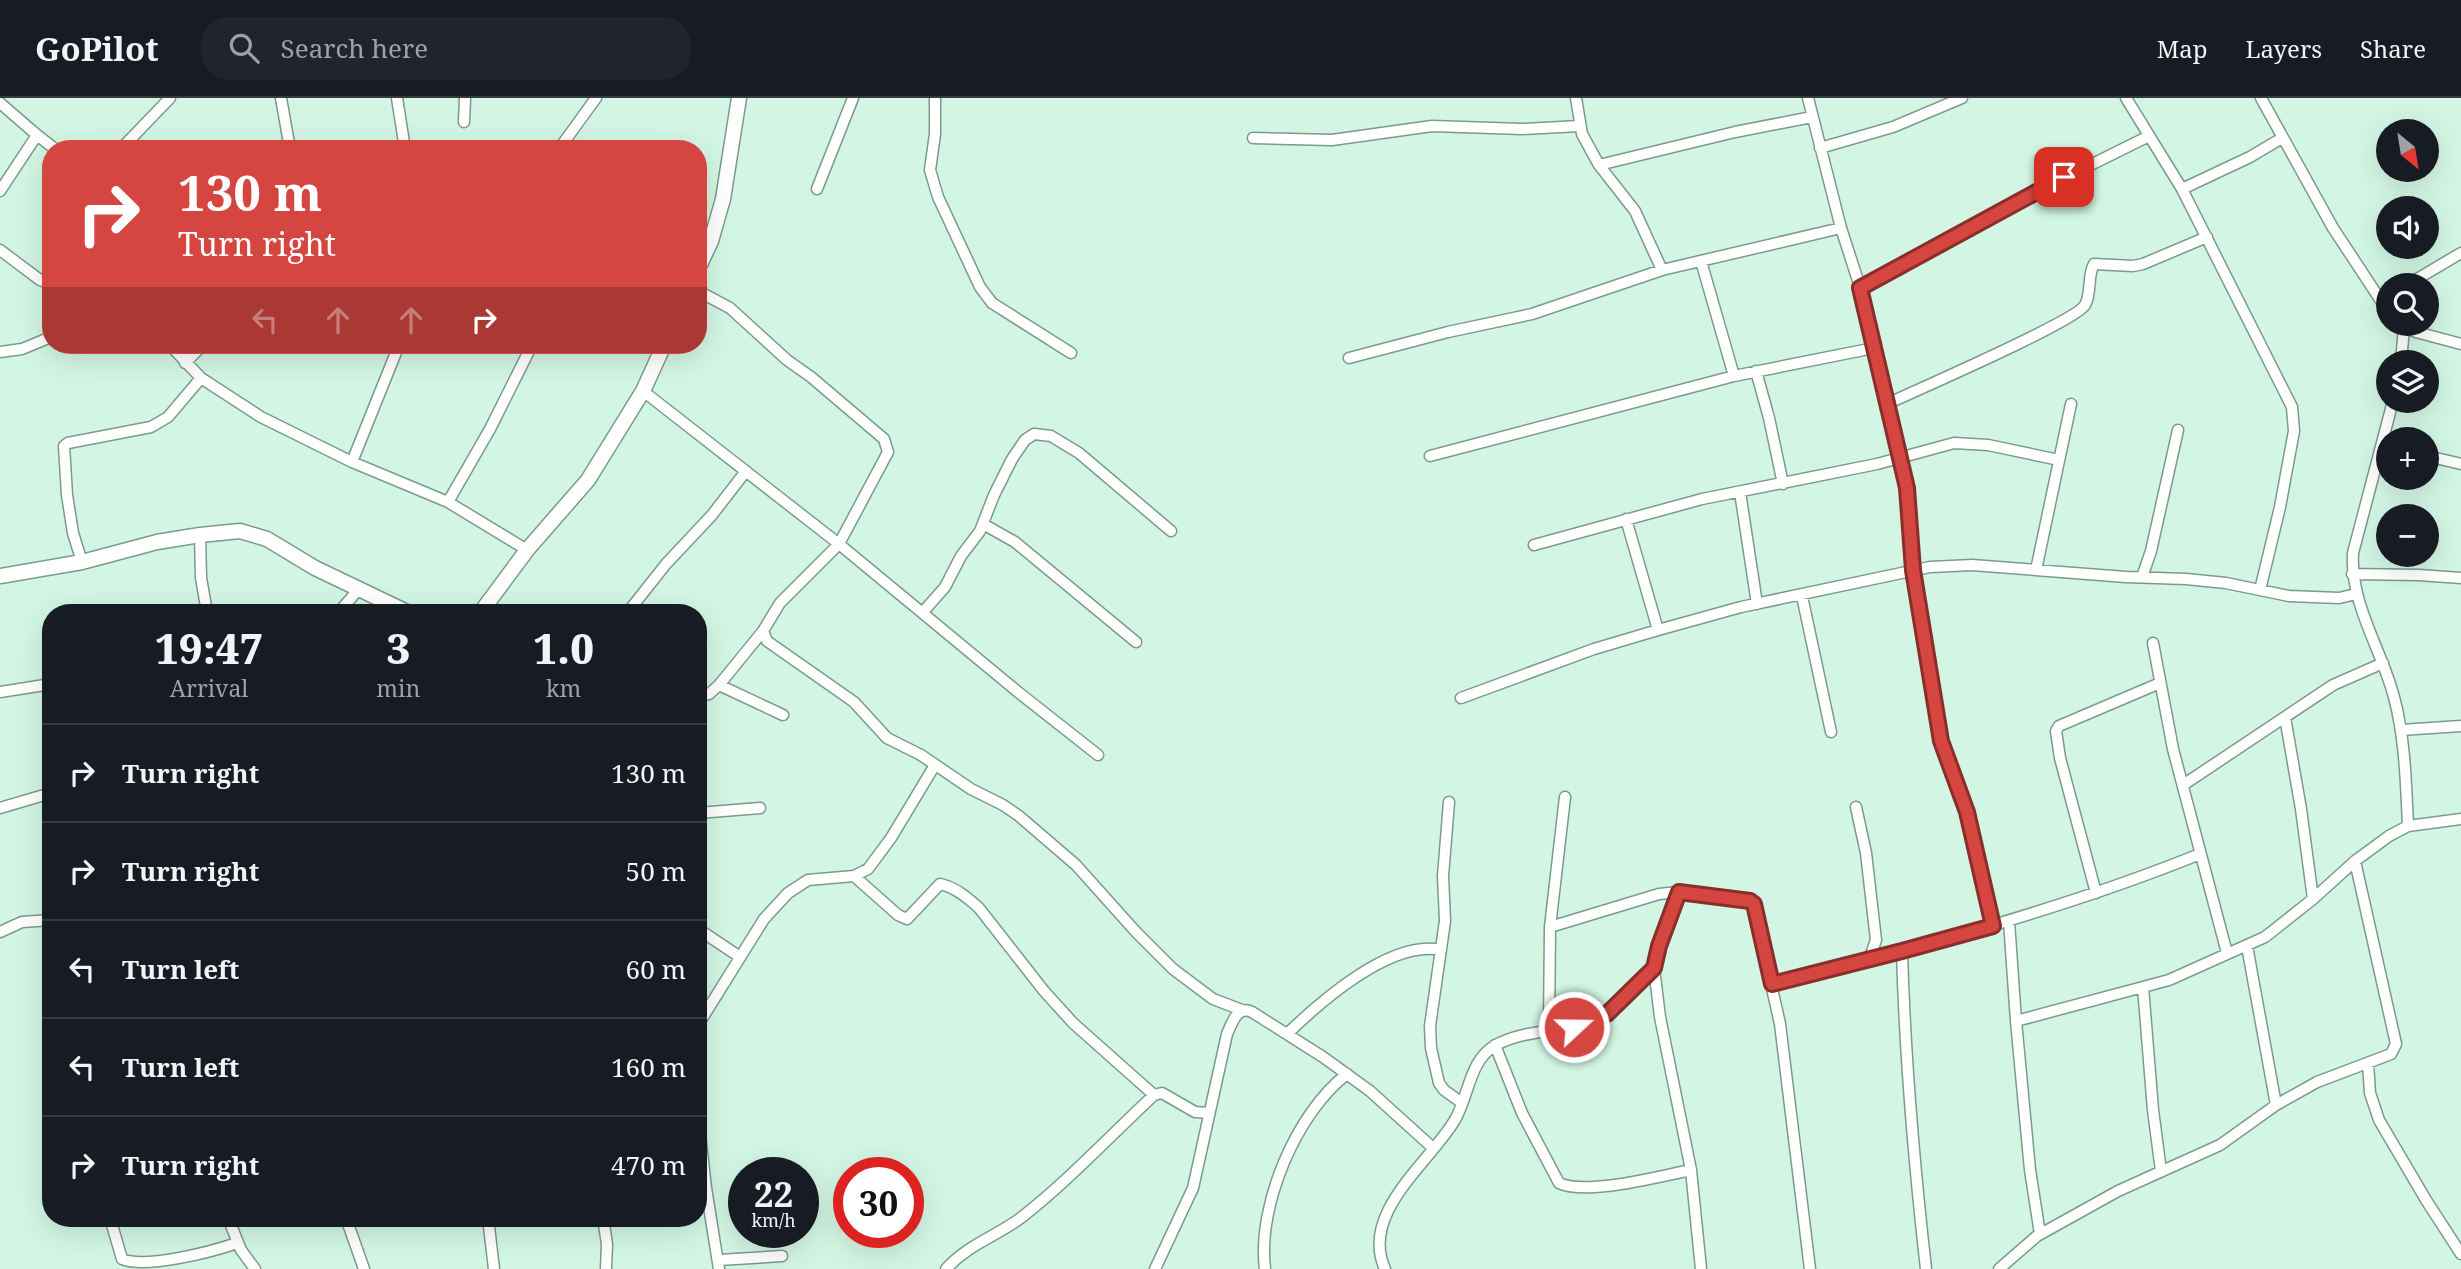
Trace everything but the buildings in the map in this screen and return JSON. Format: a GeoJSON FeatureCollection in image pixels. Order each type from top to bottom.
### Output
{"type":"FeatureCollection","features":[{"type":"Feature","properties":{"kind":"street"},"geometry":{"type":"LineString","coordinates":[[130,140],[170,98]]}},
{"type":"Feature","properties":{"kind":"street"},"geometry":{"type":"LineString","coordinates":[[281,98],[288,140]]}},
{"type":"Feature","properties":{"kind":"street"},"geometry":{"type":"LineString","coordinates":[[397,98],[404,140]]}},
{"type":"Feature","properties":{"kind":"street"},"geometry":{"type":"LineString","coordinates":[[464,122],[466,98]]}},
{"type":"Feature","properties":{"kind":"street"},"geometry":{"type":"LineString","coordinates":[[566,140],[596,98]]}},
{"type":"Feature","properties":{"kind":"street"},"geometry":{"type":"LineString","coordinates":[[707,250],[730,169],[738,98]]}},
{"type":"Feature","properties":{"kind":"street"},"geometry":{"type":"LineString","coordinates":[[817,189],[853,98]]}},
{"type":"Feature","properties":{"kind":"street"},"geometry":{"type":"LineString","coordinates":[[935,98],[935,134],[930,170],[938,197],[980,287],[992,303],[1071,353]]}},
{"type":"Feature","properties":{"kind":"street"},"geometry":{"type":"LineString","coordinates":[[1576,98],[1579,126],[1599,165],[1634,211],[1662,270]]}},
{"type":"Feature","properties":{"kind":"street"},"geometry":{"type":"LineString","coordinates":[[1808,98],[1860,288],[1901,456],[1907,488],[1913,570],[1941,741],[1967,812],[1993,926]]}},
{"type":"Feature","properties":{"kind":"street"},"geometry":{"type":"LineString","coordinates":[[1820,148],[1893,127],[1962,98]]}},
{"type":"Feature","properties":{"kind":"street"},"geometry":{"type":"LineString","coordinates":[[2126,98],[2182,189],[2292,407],[2294,431],[2280,507],[2260,590]]}},
{"type":"Feature","properties":{"kind":"street"},"geometry":{"type":"LineString","coordinates":[[2261,98],[2333,228],[2376,287]]}},
{"type":"Feature","properties":{"kind":"street"},"geometry":{"type":"LineString","coordinates":[[0,103],[43,140]]}},
{"type":"Feature","properties":{"kind":"street"},"geometry":{"type":"LineString","coordinates":[[1599,165],[1735,132],[1812,117]]}},
{"type":"Feature","properties":{"kind":"street"},"geometry":{"type":"LineString","coordinates":[[1253,138],[1332,140],[1432,126],[1522,129],[1579,126]]}},
{"type":"Feature","properties":{"kind":"street"},"geometry":{"type":"LineString","coordinates":[[0,191],[37,135]]}},
{"type":"Feature","properties":{"kind":"street"},"geometry":{"type":"LineString","coordinates":[[1860,288],[2002,209],[2149,136]]}},
{"type":"Feature","properties":{"kind":"street"},"geometry":{"type":"LineString","coordinates":[[2182,189],[2250,157],[2281,138]]}},
{"type":"Feature","properties":{"kind":"street"},"geometry":{"type":"LineString","coordinates":[[1349,358],[1531,314],[1662,270],[1842,228]]}},
{"type":"Feature","properties":{"kind":"street"},"geometry":{"type":"LineString","coordinates":[[1889,403],[2076,313],[2087,302],[2094,264],[2143,264],[2207,237]]}},
{"type":"Feature","properties":{"kind":"street"},"geometry":{"type":"LineString","coordinates":[[0,250],[42,281]]}},
{"type":"Feature","properties":{"kind":"street"},"geometry":{"type":"LineString","coordinates":[[2427,273],[2461,253]]}},
{"type":"Feature","properties":{"kind":"street"},"geometry":{"type":"LineString","coordinates":[[1701,261],[1734,376]]}},
{"type":"Feature","properties":{"kind":"street"},"geometry":{"type":"LineString","coordinates":[[707,296],[730,308],[787,360],[884,439],[888,452],[839,544],[780,603],[763,631],[719,684],[707,694]]}},
{"type":"Feature","properties":{"kind":"street"},"geometry":{"type":"LineString","coordinates":[[2435,336],[2461,344]]}},
{"type":"Feature","properties":{"kind":"street"},"geometry":{"type":"LineString","coordinates":[[0,352],[22,349],[42,341]]}},
{"type":"Feature","properties":{"kind":"street"},"geometry":{"type":"LineString","coordinates":[[1430,456],[1734,376],[1874,348]]}},
{"type":"Feature","properties":{"kind":"street"},"geometry":{"type":"LineString","coordinates":[[178,354],[201,378],[261,417],[352,462],[448,502],[527,550]]}},
{"type":"Feature","properties":{"kind":"street"},"geometry":{"type":"LineString","coordinates":[[185,363],[194,354]]}},
{"type":"Feature","properties":{"kind":"street"},"geometry":{"type":"LineString","coordinates":[[352,462],[386,381],[392,354]]}},
{"type":"Feature","properties":{"kind":"street"},"geometry":{"type":"LineString","coordinates":[[448,502],[491,429],[528,354]]}},
{"type":"Feature","properties":{"kind":"street"},"geometry":{"type":"LineString","coordinates":[[487,604],[527,550],[588,480],[643,391],[660,354]]}},
{"type":"Feature","properties":{"kind":"street"},"geometry":{"type":"LineString","coordinates":[[1756,371],[1783,484]]}},
{"type":"Feature","properties":{"kind":"street"},"geometry":{"type":"LineString","coordinates":[[82,562],[73,533],[67,495],[64,446],[151,427],[162,422],[201,378]]}},
{"type":"Feature","properties":{"kind":"street"},"geometry":{"type":"LineString","coordinates":[[643,391],[839,544],[1098,755]]}},
{"type":"Feature","properties":{"kind":"street"},"geometry":{"type":"LineString","coordinates":[[2036,570],[2071,404]]}},
{"type":"Feature","properties":{"kind":"street"},"geometry":{"type":"LineString","coordinates":[[2142,578],[2151,551],[2178,430]]}},
{"type":"Feature","properties":{"kind":"street"},"geometry":{"type":"LineString","coordinates":[[923,612],[945,587],[961,555],[983,524],[994,495],[1018,449],[1028,437],[1041,434],[1059,440],[1079,453],[1171,531]]}},
{"type":"Feature","properties":{"kind":"street"},"geometry":{"type":"LineString","coordinates":[[1534,545],[1702,499],[1877,464],[1954,443],[1970,442],[2059,460]]}},
{"type":"Feature","properties":{"kind":"street"},"geometry":{"type":"LineString","coordinates":[[2439,459],[2461,464]]}},
{"type":"Feature","properties":{"kind":"street"},"geometry":{"type":"LineString","coordinates":[[634,604],[666,564],[712,515],[746,471]]}},
{"type":"Feature","properties":{"kind":"street"},"geometry":{"type":"LineString","coordinates":[[2376,476],[2353,553],[2352,574],[2356,594],[2395,699],[2401,730],[2408,826]]}},
{"type":"Feature","properties":{"kind":"street"},"geometry":{"type":"LineString","coordinates":[[1740,492],[1757,604]]}},
{"type":"Feature","properties":{"kind":"street"},"geometry":{"type":"LineString","coordinates":[[1626,519],[1658,630]]}},
{"type":"Feature","properties":{"kind":"street"},"geometry":{"type":"LineString","coordinates":[[983,524],[1015,542],[1136,642]]}},
{"type":"Feature","properties":{"kind":"street"},"geometry":{"type":"LineString","coordinates":[[0,576],[82,562],[157,542],[231,531],[250,533],[390,604]]}},
{"type":"Feature","properties":{"kind":"street"},"geometry":{"type":"LineString","coordinates":[[200,535],[201,578],[206,604]]}},
{"type":"Feature","properties":{"kind":"street"},"geometry":{"type":"LineString","coordinates":[[1461,698],[1594,649],[1658,630],[1757,604],[1913,570],[1954,564],[2186,579],[2289,596],[2339,598],[2356,594]]}},
{"type":"Feature","properties":{"kind":"street"},"geometry":{"type":"LineString","coordinates":[[2352,574],[2461,578]]}},
{"type":"Feature","properties":{"kind":"street"},"geometry":{"type":"LineString","coordinates":[[346,604],[359,589]]}},
{"type":"Feature","properties":{"kind":"street"},"geometry":{"type":"LineString","coordinates":[[1802,596],[1831,733]]}},
{"type":"Feature","properties":{"kind":"street"},"geometry":{"type":"LineString","coordinates":[[763,631],[767,641],[854,702],[887,737],[971,789],[1003,804],[1051,841],[1173,969],[1213,999],[1252,1012],[1347,1074],[1397,1113],[1433,1147]]}},
{"type":"Feature","properties":{"kind":"street"},"geometry":{"type":"LineString","coordinates":[[2152,643],[2183,785],[2227,953]]}},
{"type":"Feature","properties":{"kind":"street"},"geometry":{"type":"LineString","coordinates":[[2183,785],[2333,685],[2383,663]]}},
{"type":"Feature","properties":{"kind":"street"},"geometry":{"type":"LineString","coordinates":[[719,684],[783,715]]}},
{"type":"Feature","properties":{"kind":"street"},"geometry":{"type":"LineString","coordinates":[[2096,893],[2060,758],[2056,731],[2059,726],[2161,684]]}},
{"type":"Feature","properties":{"kind":"street"},"geometry":{"type":"LineString","coordinates":[[0,692],[42,685]]}},
{"type":"Feature","properties":{"kind":"street"},"geometry":{"type":"LineString","coordinates":[[2285,717],[2300,797],[2314,899]]}},
{"type":"Feature","properties":{"kind":"street"},"geometry":{"type":"LineString","coordinates":[[2401,730],[2461,726]]}},
{"type":"Feature","properties":{"kind":"street"},"geometry":{"type":"LineString","coordinates":[[707,1010],[764,919],[797,885],[817,877],[854,876],[874,863],[935,765]]}},
{"type":"Feature","properties":{"kind":"street"},"geometry":{"type":"LineString","coordinates":[[0,808],[42,796]]}},
{"type":"Feature","properties":{"kind":"street"},"geometry":{"type":"LineString","coordinates":[[1549,1031],[1550,927],[1565,797]]}},
{"type":"Feature","properties":{"kind":"street"},"geometry":{"type":"LineString","coordinates":[[1449,802],[1443,876],[1445,921],[1430,1026],[1431,1048],[1440,1083],[1444,1090],[1462,1103]]}},
{"type":"Feature","properties":{"kind":"street"},"geometry":{"type":"LineString","coordinates":[[1856,807],[1866,853],[1876,940],[1869,960]]}},
{"type":"Feature","properties":{"kind":"street"},"geometry":{"type":"LineString","coordinates":[[707,812],[760,808]]}},
{"type":"Feature","properties":{"kind":"street"},"geometry":{"type":"LineString","coordinates":[[2016,1021],[2169,980],[2247,946],[2265,937],[2314,899],[2355,860],[2389,836],[2408,826],[2461,819]]}},
{"type":"Feature","properties":{"kind":"street"},"geometry":{"type":"LineString","coordinates":[[1772,984],[2010,921],[2096,893],[2200,854]]}},
{"type":"Feature","properties":{"kind":"street"},"geometry":{"type":"LineString","coordinates":[[1999,1269],[2040,1234],[2118,1191],[2220,1145],[2276,1105],[2335,1073],[2391,1054],[2396,1044],[2355,860]]}},
{"type":"Feature","properties":{"kind":"street"},"geometry":{"type":"LineString","coordinates":[[854,876],[898,915],[907,919],[940,884],[968,898],[1073,1023],[1154,1095]]}},
{"type":"Feature","properties":{"kind":"street"},"geometry":{"type":"LineString","coordinates":[[1550,927],[1659,894],[1679,892],[1750,901],[1754,904],[1772,984],[1787,1071],[1810,1269]]}},
{"type":"Feature","properties":{"kind":"street"},"geometry":{"type":"LineString","coordinates":[[1679,892],[1659,946],[1654,968],[1660,1017],[1691,1170],[1701,1269]]}},
{"type":"Feature","properties":{"kind":"street"},"geometry":{"type":"LineString","coordinates":[[0,932],[22,922],[42,921]]}},
{"type":"Feature","properties":{"kind":"street"},"geometry":{"type":"LineString","coordinates":[[2010,921],[2030,1170],[2040,1234]]}},
{"type":"Feature","properties":{"kind":"street"},"geometry":{"type":"LineString","coordinates":[[707,935],[740,957]]}},
{"type":"Feature","properties":{"kind":"street"},"geometry":{"type":"LineString","coordinates":[[1876,940],[1887,955]]}},
{"type":"Feature","properties":{"kind":"street"},"geometry":{"type":"LineString","coordinates":[[2247,946],[2276,1105]]}},
{"type":"Feature","properties":{"kind":"street"},"geometry":{"type":"LineString","coordinates":[[1287,1034],[1328,997],[1377,965],[1423,948],[1441,950]]}},
{"type":"Feature","properties":{"kind":"street"},"geometry":{"type":"LineString","coordinates":[[1902,951],[1910,1132],[1926,1269]]}},
{"type":"Feature","properties":{"kind":"street"},"geometry":{"type":"LineString","coordinates":[[1385,1269],[1380,1238],[1385,1218],[1394,1198],[1455,1118],[1479,1060],[1495,1045],[1574,1027],[1607,1014],[1654,968]]}},
{"type":"Feature","properties":{"kind":"street"},"geometry":{"type":"LineString","coordinates":[[2143,987],[2161,1171]]}},
{"type":"Feature","properties":{"kind":"street"},"geometry":{"type":"LineString","coordinates":[[1155,1269],[1193,1188],[1227,1034],[1237,1013],[1242,1010]]}},
{"type":"Feature","properties":{"kind":"street"},"geometry":{"type":"LineString","coordinates":[[1495,1045],[1522,1113],[1559,1183],[1572,1187],[1595,1187],[1691,1170]]}},
{"type":"Feature","properties":{"kind":"street"},"geometry":{"type":"LineString","coordinates":[[2368,1063],[2370,1093],[2379,1120],[2461,1254]]}},
{"type":"Feature","properties":{"kind":"street"},"geometry":{"type":"LineString","coordinates":[[1265,1269],[1265,1226],[1287,1155],[1314,1110],[1332,1086],[1347,1074]]}},
{"type":"Feature","properties":{"kind":"street"},"geometry":{"type":"LineString","coordinates":[[946,1269],[968,1250],[1011,1225],[1034,1207],[1154,1095],[1162,1093],[1195,1112],[1208,1113]]}},
{"type":"Feature","properties":{"kind":"street"},"geometry":{"type":"LineString","coordinates":[[707,1194],[719,1264],[782,1256]]}},
{"type":"Feature","properties":{"kind":"street"},"geometry":{"type":"LineString","coordinates":[[113,1227],[122,1259],[136,1267],[188,1261],[237,1243]]}},
{"type":"Feature","properties":{"kind":"street"},"geometry":{"type":"LineString","coordinates":[[231,1227],[237,1243],[255,1269]]}},
{"type":"Feature","properties":{"kind":"street"},"geometry":{"type":"LineString","coordinates":[[349,1227],[364,1269]]}},
{"type":"Feature","properties":{"kind":"street"},"geometry":{"type":"LineString","coordinates":[[489,1227],[494,1269]]}},
{"type":"Feature","properties":{"kind":"street"},"geometry":{"type":"LineString","coordinates":[[604,1227],[606,1269]]}},
{"type":"Feature","properties":{"kind":"route"},"geometry":{"type":"LineString","coordinates":[[1574,1027],[1607,1014],[1654,968],[1659,946],[1679,892],[1747,899],[1754,904],[1772,984],[1993,926],[1967,812],[1941,741],[1913,570],[1907,488],[1860,288],[2064,177]]}}]}
